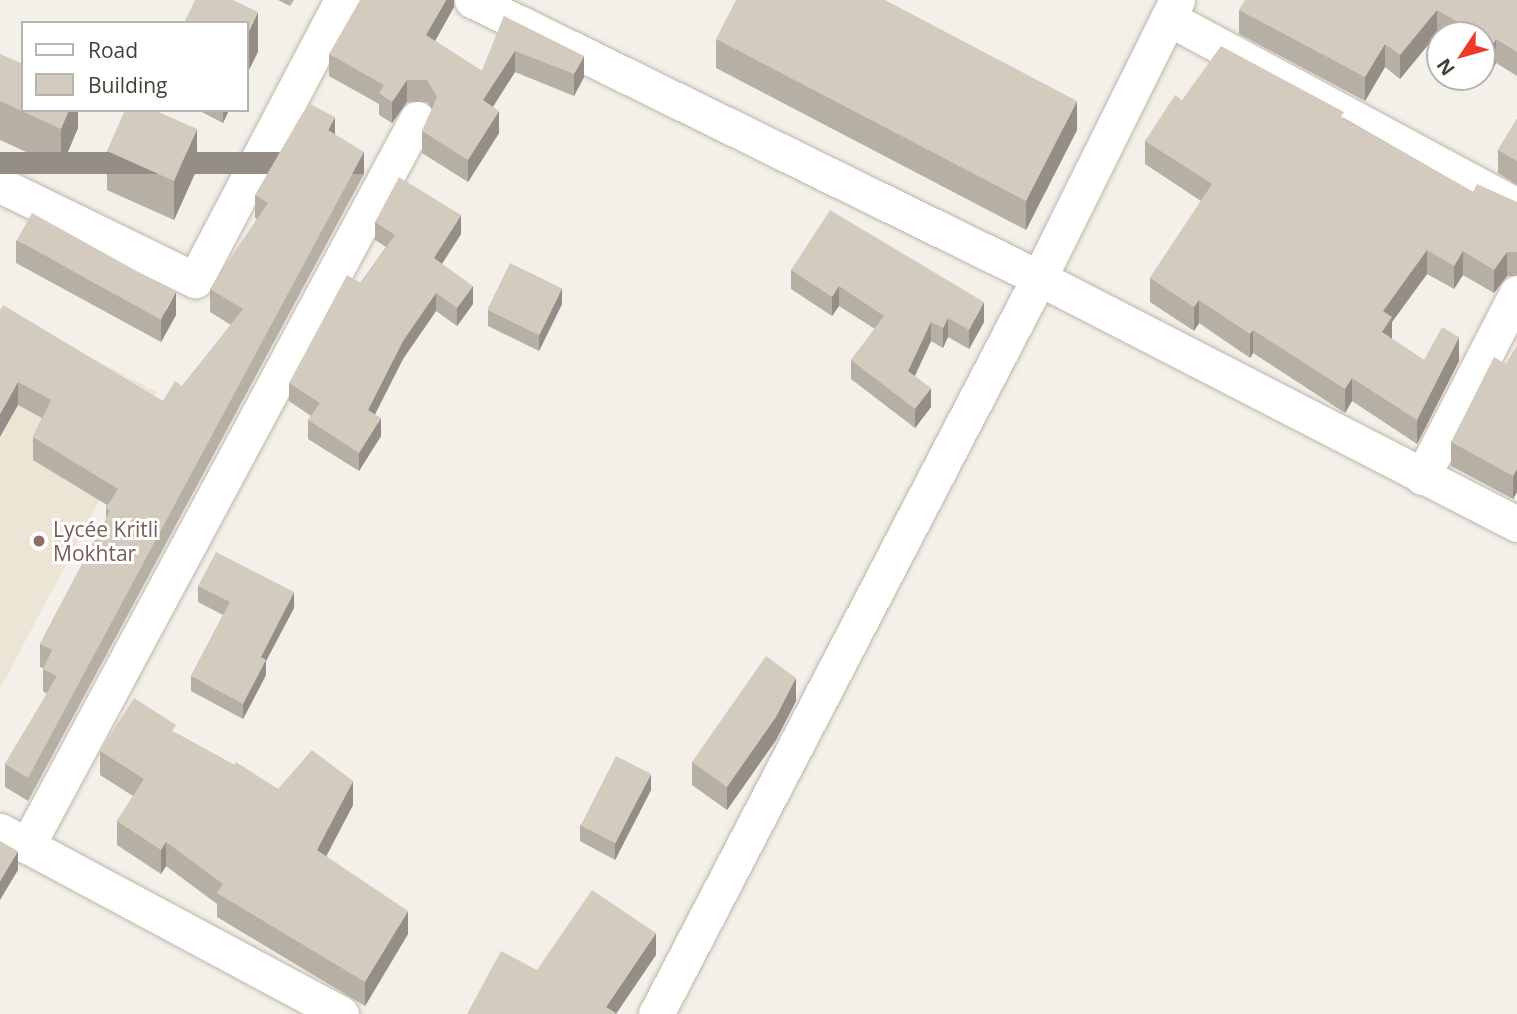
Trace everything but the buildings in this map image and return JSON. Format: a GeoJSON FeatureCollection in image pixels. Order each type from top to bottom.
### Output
{"type":"FeatureCollection","features":[{"type":"Feature","properties":{"kind":"street"},"geometry":{"type":"LineString","coordinates":[[0,185],[195,280],[342,0]]}},
{"type":"Feature","properties":{"kind":"street"},"geometry":{"type":"LineString","coordinates":[[471,0],[1039,278],[1517,524]]}},
{"type":"Feature","properties":{"kind":"street"},"geometry":{"type":"LineString","coordinates":[[656,1014],[1039,278],[1173,9],[1517,206]]}},
{"type":"Feature","properties":{"kind":"street"},"geometry":{"type":"LineString","coordinates":[[341,1014],[13,839],[417,118]]}},
{"type":"Feature","properties":{"kind":"street"},"geometry":{"type":"LineString","coordinates":[[1422,477],[1517,293]]}},
{"type":"Feature","properties":{"kind":"shaded area","name":"Lycée Kritli Mokhtar"},"geometry":{"type":"Polygon","coordinates":[[[0,311],[157,392],[0,689],[0,311]]]}},
{"type":"Feature","properties":{"kind":"place","name":"Lycée Kritli Mokhtar"},"geometry":{"type":"Point","coordinates":[39,541]}}]}
